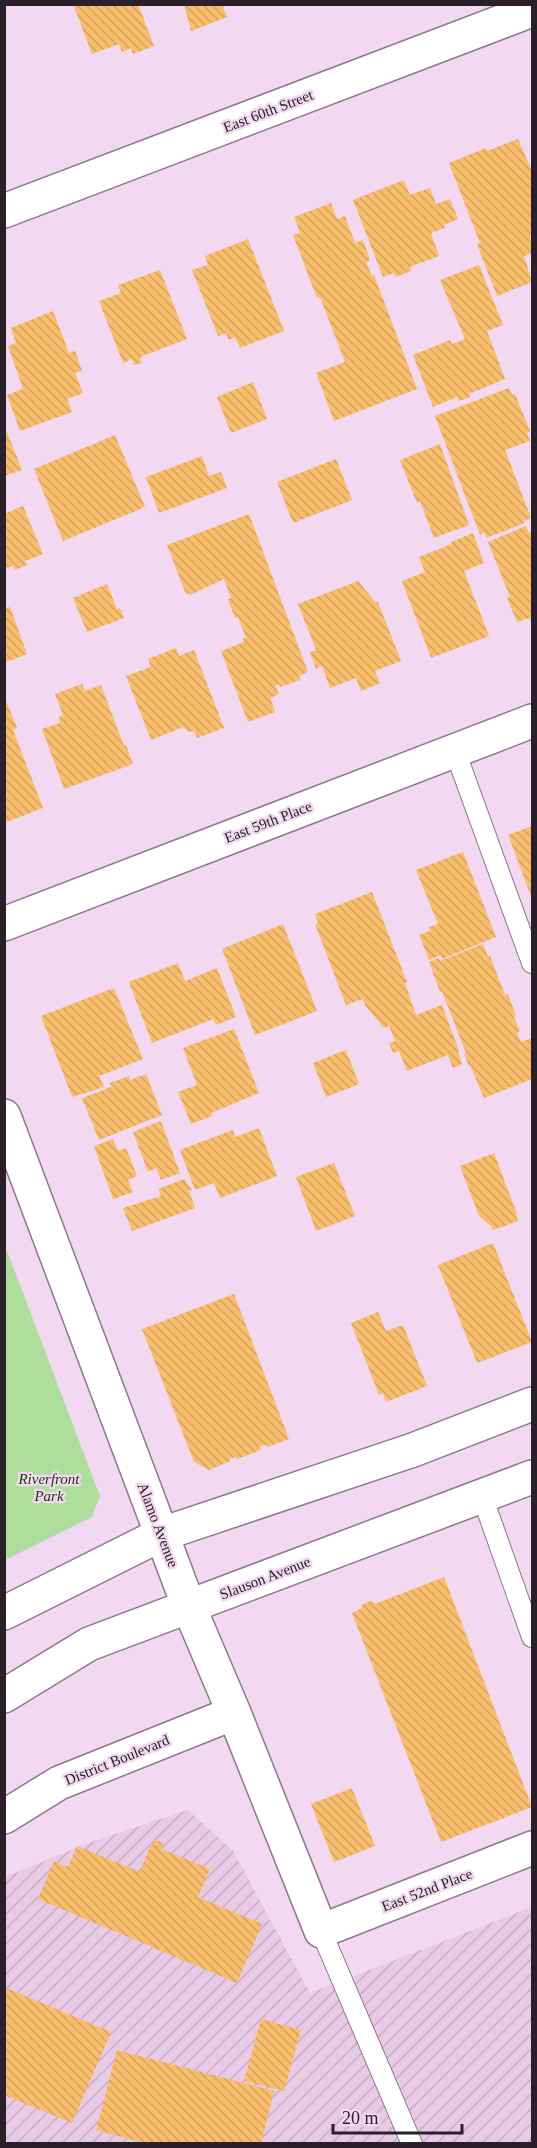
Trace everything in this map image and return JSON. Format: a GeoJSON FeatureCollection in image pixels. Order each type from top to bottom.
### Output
{"type":"FeatureCollection","features":[{"type":"Feature","properties":{"kind":"street","name":"East 60th Street"},"geometry":{"type":"LineString","coordinates":[[4,212],[532,10]]}},
{"type":"Feature","properties":{"kind":"street","name":"East 59th Place"},"geometry":{"type":"LineString","coordinates":[[4,924],[532,721]]}},
{"type":"Feature","properties":{"kind":"street","name":"Alamo Avenue"},"geometry":{"type":"LineString","coordinates":[[4,1116],[189,1606],[321,1931]]}},
{"type":"Feature","properties":{"kind":"street"},"geometry":{"type":"LineString","coordinates":[[4,1613],[162,1534],[413,1450],[532,1404]]}},
{"type":"Feature","properties":{"kind":"street","name":"Slauson Avenue"},"geometry":{"type":"LineString","coordinates":[[4,1696],[89,1644],[532,1477]]}},
{"type":"Feature","properties":{"kind":"street","name":"District Boulevard"},"geometry":{"type":"LineString","coordinates":[[4,1817],[59,1783],[234,1713]]}},
{"type":"Feature","properties":{"kind":"street","name":"East 52nd Place"},"geometry":{"type":"LineString","coordinates":[[321,1931],[532,1848]]}},
{"type":"Feature","properties":{"kind":"lane"},"geometry":{"type":"LineString","coordinates":[[455,751],[532,963]]}},
{"type":"Feature","properties":{"kind":"lane"},"geometry":{"type":"LineString","coordinates":[[482,1496],[532,1637]]}},
{"type":"Feature","properties":{"kind":"lane"},"geometry":{"type":"LineString","coordinates":[[321,1931],[412,2144]]}},
{"type":"Feature","properties":{"kind":"shaded area"},"geometry":{"type":"Polygon","coordinates":[[[188,1810],[233,1851],[310,1993],[532,1907],[532,2143],[5,2144],[5,1877],[91,1842],[188,1810]]]}},
{"type":"Feature","properties":{"kind":"green space","name":"Riverfront Park"},"geometry":{"type":"Polygon","coordinates":[[[4,1243],[100,1496],[92,1517],[5,1560],[4,1243]]]}},
{"type":"Feature","properties":{"kind":"building"},"geometry":{"type":"Polygon","coordinates":[[[73,4],[138,4],[154,46],[133,54],[131,48],[122,52],[119,44],[92,54],[73,4]]]}},
{"type":"Feature","properties":{"kind":"building"},"geometry":{"type":"Polygon","coordinates":[[[184,4],[222,4],[227,17],[191,31],[184,4]]]}},
{"type":"Feature","properties":{"kind":"building"},"geometry":{"type":"Polygon","coordinates":[[[518,139],[532,171],[532,235],[530,236],[532,253],[524,256],[532,282],[497,296],[477,244],[480,243],[449,163],[486,148],[487,151],[518,139]]]}},
{"type":"Feature","properties":{"kind":"building"},"geometry":{"type":"Polygon","coordinates":[[[404,180],[410,195],[430,188],[436,204],[450,199],[458,219],[444,225],[445,228],[431,233],[439,256],[410,267],[411,271],[396,277],[394,273],[383,277],[353,200],[404,180]]]}},
{"type":"Feature","properties":{"kind":"building"},"geometry":{"type":"Polygon","coordinates":[[[331,203],[337,219],[345,216],[355,243],[363,240],[370,260],[366,262],[372,276],[374,275],[417,389],[334,421],[316,373],[345,362],[293,235],[300,233],[294,217],[331,203]]]}},
{"type":"Feature","properties":{"kind":"building"},"geometry":{"type":"Polygon","coordinates":[[[248,239],[284,331],[240,348],[235,337],[229,340],[226,333],[218,336],[192,270],[208,265],[205,256],[248,239]]]}},
{"type":"Feature","properties":{"kind":"building"},"geometry":{"type":"Polygon","coordinates":[[[479,265],[503,325],[487,331],[505,379],[469,394],[470,397],[459,401],[457,397],[433,407],[413,355],[450,340],[452,344],[465,339],[440,280],[479,265]]]}},
{"type":"Feature","properties":{"kind":"building"},"geometry":{"type":"Polygon","coordinates":[[[160,270],[187,339],[140,357],[142,363],[134,365],[132,359],[123,363],[99,301],[121,293],[118,285],[160,270]]]}},
{"type":"Feature","properties":{"kind":"building"},"geometry":{"type":"Polygon","coordinates":[[[53,311],[69,353],[75,351],[82,371],[75,373],[83,393],[67,399],[72,412],[20,431],[7,395],[23,389],[8,346],[16,343],[11,328],[53,311]]]}},
{"type":"Feature","properties":{"kind":"building"},"geometry":{"type":"Polygon","coordinates":[[[253,382],[267,419],[231,433],[217,397],[253,382]]]}},
{"type":"Feature","properties":{"kind":"building"},"geometry":{"type":"Polygon","coordinates":[[[509,388],[512,395],[515,394],[530,431],[527,433],[530,441],[505,450],[531,518],[524,521],[525,523],[486,538],[484,532],[480,535],[435,416],[509,388]]]}},
{"type":"Feature","properties":{"kind":"building"},"geometry":{"type":"Polygon","coordinates":[[[4,425],[22,470],[4,476],[4,425]]]}},
{"type":"Feature","properties":{"kind":"building"},"geometry":{"type":"Polygon","coordinates":[[[115,435],[145,507],[63,541],[34,469],[115,435]]]}},
{"type":"Feature","properties":{"kind":"building"},"geometry":{"type":"Polygon","coordinates":[[[440,444],[469,525],[434,538],[420,501],[417,503],[400,460],[440,444]]]}},
{"type":"Feature","properties":{"kind":"building"},"geometry":{"type":"Polygon","coordinates":[[[202,456],[209,476],[221,472],[227,488],[159,513],[146,477],[202,456]]]}},
{"type":"Feature","properties":{"kind":"building"},"geometry":{"type":"Polygon","coordinates":[[[336,459],[352,500],[293,523],[277,482],[336,459]]]}},
{"type":"Feature","properties":{"kind":"building"},"geometry":{"type":"Polygon","coordinates":[[[23,506],[43,554],[25,561],[27,565],[15,570],[13,566],[4,569],[4,514],[23,506]]]}},
{"type":"Feature","properties":{"kind":"building"},"geometry":{"type":"Polygon","coordinates":[[[249,514],[308,672],[299,676],[300,680],[280,687],[279,684],[275,686],[279,694],[270,698],[275,712],[248,722],[221,651],[244,642],[243,638],[246,638],[238,617],[235,618],[224,579],[190,595],[186,594],[167,545],[249,514]]]}},
{"type":"Feature","properties":{"kind":"building"},"geometry":{"type":"Polygon","coordinates":[[[526,526],[529,533],[532,531],[532,619],[517,622],[507,598],[510,597],[488,542],[526,526]]]}},
{"type":"Feature","properties":{"kind":"building"},"geometry":{"type":"Polygon","coordinates":[[[473,533],[484,563],[464,571],[489,636],[431,658],[402,581],[425,572],[419,557],[473,533]]]}},
{"type":"Feature","properties":{"kind":"building"},"geometry":{"type":"Polygon","coordinates":[[[358,581],[375,602],[378,602],[401,661],[375,671],[380,683],[361,691],[356,678],[330,688],[322,666],[316,669],[310,652],[316,650],[298,604],[358,581]]]}},
{"type":"Feature","properties":{"kind":"building"},"geometry":{"type":"Polygon","coordinates":[[[107,584],[117,609],[120,608],[124,618],[87,632],[73,598],[107,584]]]}},
{"type":"Feature","properties":{"kind":"building"},"geometry":{"type":"Polygon","coordinates":[[[10,607],[27,654],[4,663],[4,609],[10,607]]]}},
{"type":"Feature","properties":{"kind":"building"},"geometry":{"type":"Polygon","coordinates":[[[176,648],[179,656],[194,650],[224,728],[197,738],[194,731],[189,732],[183,727],[151,740],[126,676],[151,667],[148,659],[176,648]]]}},
{"type":"Feature","properties":{"kind":"building"},"geometry":{"type":"Polygon","coordinates":[[[82,684],[85,691],[101,685],[133,764],[64,789],[42,729],[60,723],[59,717],[63,715],[55,694],[82,684]]]}},
{"type":"Feature","properties":{"kind":"building"},"geometry":{"type":"Polygon","coordinates":[[[4,695],[17,728],[13,730],[43,808],[4,823],[4,695]]]}},
{"type":"Feature","properties":{"kind":"building"},"geometry":{"type":"Polygon","coordinates":[[[532,826],[532,899],[508,835],[532,826]]]}},
{"type":"Feature","properties":{"kind":"building"},"geometry":{"type":"Polygon","coordinates":[[[463,852],[496,937],[442,959],[441,955],[429,960],[419,935],[430,931],[429,927],[438,924],[416,870],[463,852]]]}},
{"type":"Feature","properties":{"kind":"building"},"geometry":{"type":"Polygon","coordinates":[[[372,892],[407,982],[405,983],[416,1015],[442,1005],[462,1064],[453,1068],[448,1055],[407,1071],[399,1051],[393,1053],[389,1043],[395,1041],[389,1026],[384,1028],[365,1005],[363,999],[346,1005],[315,924],[318,923],[315,914],[372,892]]]}},
{"type":"Feature","properties":{"kind":"building"},"geometry":{"type":"Polygon","coordinates":[[[283,924],[317,1011],[255,1035],[222,949],[283,924]]]}},
{"type":"Feature","properties":{"kind":"building"},"geometry":{"type":"Polygon","coordinates":[[[483,944],[505,995],[508,994],[516,1016],[514,1017],[520,1031],[517,1033],[521,1042],[532,1038],[532,1079],[484,1098],[464,1054],[466,1053],[429,962],[439,958],[440,961],[483,944]]]}},
{"type":"Feature","properties":{"kind":"building"},"geometry":{"type":"Polygon","coordinates":[[[178,963],[185,981],[217,968],[236,1017],[216,1025],[213,1019],[152,1043],[129,982],[178,963]]]}},
{"type":"Feature","properties":{"kind":"building"},"geometry":{"type":"Polygon","coordinates":[[[114,988],[143,1059],[99,1076],[104,1087],[72,1097],[41,1016],[114,988]]]}},
{"type":"Feature","properties":{"kind":"building"},"geometry":{"type":"Polygon","coordinates":[[[234,1029],[259,1093],[191,1124],[178,1092],[197,1085],[183,1048],[234,1029]]]}},
{"type":"Feature","properties":{"kind":"building"},"geometry":{"type":"Polygon","coordinates":[[[346,1050],[359,1084],[326,1097],[313,1063],[346,1050]]]}},
{"type":"Feature","properties":{"kind":"building"},"geometry":{"type":"Polygon","coordinates":[[[146,1074],[162,1115],[99,1140],[82,1098],[111,1087],[110,1083],[129,1076],[130,1080],[146,1074]]]}},
{"type":"Feature","properties":{"kind":"building"},"geometry":{"type":"Polygon","coordinates":[[[161,1121],[180,1173],[161,1180],[156,1168],[148,1172],[133,1132],[161,1121]]]}},
{"type":"Feature","properties":{"kind":"building"},"geometry":{"type":"Polygon","coordinates":[[[259,1128],[277,1176],[220,1198],[214,1183],[195,1190],[180,1150],[233,1130],[235,1137],[259,1128]]]}},
{"type":"Feature","properties":{"kind":"building"},"geometry":{"type":"Polygon","coordinates":[[[113,1139],[118,1151],[126,1148],[137,1176],[128,1180],[133,1192],[113,1199],[94,1146],[113,1139]]]}},
{"type":"Feature","properties":{"kind":"building"},"geometry":{"type":"Polygon","coordinates":[[[494,1153],[518,1221],[493,1230],[479,1216],[460,1166],[494,1153]]]}},
{"type":"Feature","properties":{"kind":"building"},"geometry":{"type":"Polygon","coordinates":[[[334,1163],[355,1216],[316,1231],[296,1177],[334,1163]]]}},
{"type":"Feature","properties":{"kind":"building"},"geometry":{"type":"Polygon","coordinates":[[[184,1179],[192,1190],[189,1191],[195,1208],[132,1231],[123,1208],[161,1196],[158,1189],[184,1179]]]}},
{"type":"Feature","properties":{"kind":"building"},"geometry":{"type":"Polygon","coordinates":[[[493,1243],[532,1342],[477,1363],[438,1265],[493,1243]]]}},
{"type":"Feature","properties":{"kind":"building"},"geometry":{"type":"Polygon","coordinates":[[[234,1294],[289,1439],[268,1447],[266,1445],[259,1447],[261,1450],[237,1459],[236,1457],[229,1459],[231,1461],[209,1470],[194,1462],[142,1329],[234,1294]]]}},
{"type":"Feature","properties":{"kind":"building"},"geometry":{"type":"Polygon","coordinates":[[[378,1312],[386,1331],[403,1325],[427,1386],[386,1402],[383,1393],[379,1395],[351,1323],[378,1312]]]}},
{"type":"Feature","properties":{"kind":"building"},"geometry":{"type":"Polygon","coordinates":[[[444,1577],[532,1807],[441,1842],[352,1613],[361,1609],[362,1605],[367,1602],[372,1601],[375,1604],[444,1577]]]}},
{"type":"Feature","properties":{"kind":"building"},"geometry":{"type":"Polygon","coordinates":[[[352,1788],[375,1846],[334,1862],[311,1804],[352,1788]]]}},
{"type":"Feature","properties":{"kind":"building"},"geometry":{"type":"Polygon","coordinates":[[[155,1840],[163,1843],[161,1849],[210,1869],[198,1897],[262,1924],[237,1983],[38,1899],[54,1861],[68,1867],[77,1846],[140,1872],[151,1844],[155,1840]]]}},
{"type":"Feature","properties":{"kind":"building"},"geometry":{"type":"Polygon","coordinates":[[[4,1987],[111,2032],[72,2123],[4,2095],[4,1987]]]}},
{"type":"Feature","properties":{"kind":"building"},"geometry":{"type":"Polygon","coordinates":[[[261,2019],[301,2030],[284,2091],[244,2081],[261,2019]]]}},
{"type":"Feature","properties":{"kind":"building"},"geometry":{"type":"Polygon","coordinates":[[[117,2050],[274,2091],[261,2144],[148,2144],[96,2130],[117,2050]]]}}]}
